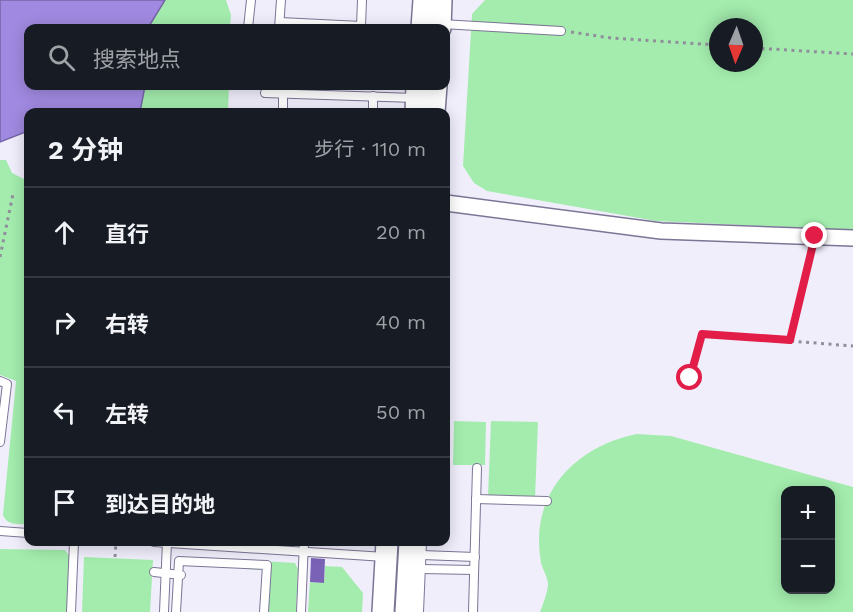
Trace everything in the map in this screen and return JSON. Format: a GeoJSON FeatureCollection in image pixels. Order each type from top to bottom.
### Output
{"type":"FeatureCollection","features":[{"type":"Feature","properties":{"kind":"main road"},"geometry":{"type":"LineString","coordinates":[[424,0],[433,24]]}},
{"type":"Feature","properties":{"kind":"main road"},"geometry":{"type":"LineString","coordinates":[[435,24],[441,0]]}},
{"type":"Feature","properties":{"kind":"main road"},"geometry":{"type":"LineString","coordinates":[[406,612],[416,548]]}},
{"type":"Feature","properties":{"kind":"main road"},"geometry":{"type":"LineString","coordinates":[[383,612],[387,549]]}},
{"type":"Feature","properties":{"kind":"street"},"geometry":{"type":"LineString","coordinates":[[450,204],[661,231],[853,238]]}},
{"type":"Feature","properties":{"kind":"lane"},"geometry":{"type":"LineString","coordinates":[[248,24],[250,0]]}},
{"type":"Feature","properties":{"kind":"lane"},"geometry":{"type":"LineString","coordinates":[[280,24],[281,0]]}},
{"type":"Feature","properties":{"kind":"lane"},"geometry":{"type":"LineString","coordinates":[[361,24],[362,0]]}},
{"type":"Feature","properties":{"kind":"lane"},"geometry":{"type":"LineString","coordinates":[[450,28],[561,31]]}},
{"type":"Feature","properties":{"kind":"lane"},"geometry":{"type":"LineString","coordinates":[[278,91],[282,108]]}},
{"type":"Feature","properties":{"kind":"lane"},"geometry":{"type":"LineString","coordinates":[[265,93],[278,91],[426,99]]}},
{"type":"Feature","properties":{"kind":"lane"},"geometry":{"type":"LineString","coordinates":[[373,96],[373,108]]}},
{"type":"Feature","properties":{"kind":"lane"},"geometry":{"type":"LineString","coordinates":[[0,381],[7,384],[0,442]]}},
{"type":"Feature","properties":{"kind":"lane"},"geometry":{"type":"LineString","coordinates":[[473,612],[477,468]]}},
{"type":"Feature","properties":{"kind":"lane"},"geometry":{"type":"LineString","coordinates":[[476,499],[547,501]]}},
{"type":"Feature","properties":{"kind":"lane"},"geometry":{"type":"LineString","coordinates":[[0,531],[24,533]]}},
{"type":"Feature","properties":{"kind":"lane"},"geometry":{"type":"LineString","coordinates":[[71,612],[74,546]]}},
{"type":"Feature","properties":{"kind":"lane"},"geometry":{"type":"LineString","coordinates":[[164,612],[167,546]]}},
{"type":"Feature","properties":{"kind":"lane"},"geometry":{"type":"LineString","coordinates":[[227,546],[303,551],[387,549]]}},
{"type":"Feature","properties":{"kind":"lane"},"geometry":{"type":"LineString","coordinates":[[301,612],[304,546]]}},
{"type":"Feature","properties":{"kind":"lane"},"geometry":{"type":"LineString","coordinates":[[419,612],[421,569],[416,548],[475,557]]}},
{"type":"Feature","properties":{"kind":"lane"},"geometry":{"type":"LineString","coordinates":[[178,612],[179,561],[267,565],[264,612]]}},
{"type":"Feature","properties":{"kind":"lane"},"geometry":{"type":"LineString","coordinates":[[421,569],[474,570]]}},
{"type":"Feature","properties":{"kind":"lane"},"geometry":{"type":"LineString","coordinates":[[154,572],[178,573]]}},
{"type":"Feature","properties":{"kind":"path"},"geometry":{"type":"LineString","coordinates":[[561,31],[611,38],[709,44]]}},
{"type":"Feature","properties":{"kind":"path"},"geometry":{"type":"LineString","coordinates":[[763,49],[853,54]]}},
{"type":"Feature","properties":{"kind":"path"},"geometry":{"type":"LineString","coordinates":[[0,257],[13,194]]}},
{"type":"Feature","properties":{"kind":"path"},"geometry":{"type":"LineString","coordinates":[[790,340],[815,236]]}},
{"type":"Feature","properties":{"kind":"path"},"geometry":{"type":"LineString","coordinates":[[690,378],[702,334],[853,346]]}},
{"type":"Feature","properties":{"kind":"path"},"geometry":{"type":"LineString","coordinates":[[116,546],[116,557]]}},
{"type":"Feature","properties":{"kind":"green space"},"geometry":{"type":"Polygon","coordinates":[[[165,0],[226,0],[231,15],[230,24],[150,24],[165,0]]]}},
{"type":"Feature","properties":{"kind":"green space"},"geometry":{"type":"Polygon","coordinates":[[[485,0],[853,0],[853,230],[656,221],[487,191],[474,183],[463,166],[472,14],[485,0]]]}},
{"type":"Feature","properties":{"kind":"green space"},"geometry":{"type":"Polygon","coordinates":[[[144,90],[229,90],[228,108],[141,108],[144,90]]]}},
{"type":"Feature","properties":{"kind":"green space"},"geometry":{"type":"Polygon","coordinates":[[[0,160],[6,160],[12,173],[24,179],[24,524],[10,523],[3,515],[16,381],[0,375],[0,160]]]}},
{"type":"Feature","properties":{"kind":"green space"},"geometry":{"type":"Polygon","coordinates":[[[454,421],[486,422],[485,465],[453,465],[454,421]]]}},
{"type":"Feature","properties":{"kind":"green space"},"geometry":{"type":"Polygon","coordinates":[[[491,421],[538,422],[535,499],[488,497],[491,421]]]}},
{"type":"Feature","properties":{"kind":"green space"},"geometry":{"type":"Polygon","coordinates":[[[637,434],[671,436],[853,487],[853,612],[540,612],[548,585],[541,563],[539,540],[541,519],[547,500],[568,469],[600,447],[637,434]]]}},
{"type":"Feature","properties":{"kind":"green space"},"geometry":{"type":"Polygon","coordinates":[[[0,549],[65,550],[70,557],[68,612],[0,612],[0,549]]]}},
{"type":"Feature","properties":{"kind":"green space"},"geometry":{"type":"Polygon","coordinates":[[[84,557],[153,560],[150,612],[82,612],[84,557]]]}},
{"type":"Feature","properties":{"kind":"green space"},"geometry":{"type":"Polygon","coordinates":[[[246,560],[295,563],[298,569],[296,612],[261,612],[263,570],[245,569],[246,560]]]}},
{"type":"Feature","properties":{"kind":"green space"},"geometry":{"type":"Polygon","coordinates":[[[325,566],[342,567],[363,593],[362,612],[308,612],[310,582],[324,583],[325,566]]]}},
{"type":"Feature","properties":{"kind":"shaded area"},"geometry":{"type":"Polygon","coordinates":[[[0,0],[165,0],[150,24],[24,24],[24,90],[144,90],[141,108],[24,108],[24,133],[0,142],[0,0]]]}},
{"type":"Feature","properties":{"kind":"building"},"geometry":{"type":"Polygon","coordinates":[[[311,558],[325,559],[324,583],[310,582],[311,558]]]}},
{"type":"Feature","properties":{"kind":"route"},"geometry":{"type":"LineString","coordinates":[[690,378],[702,334],[790,340],[815,236]]}}]}
